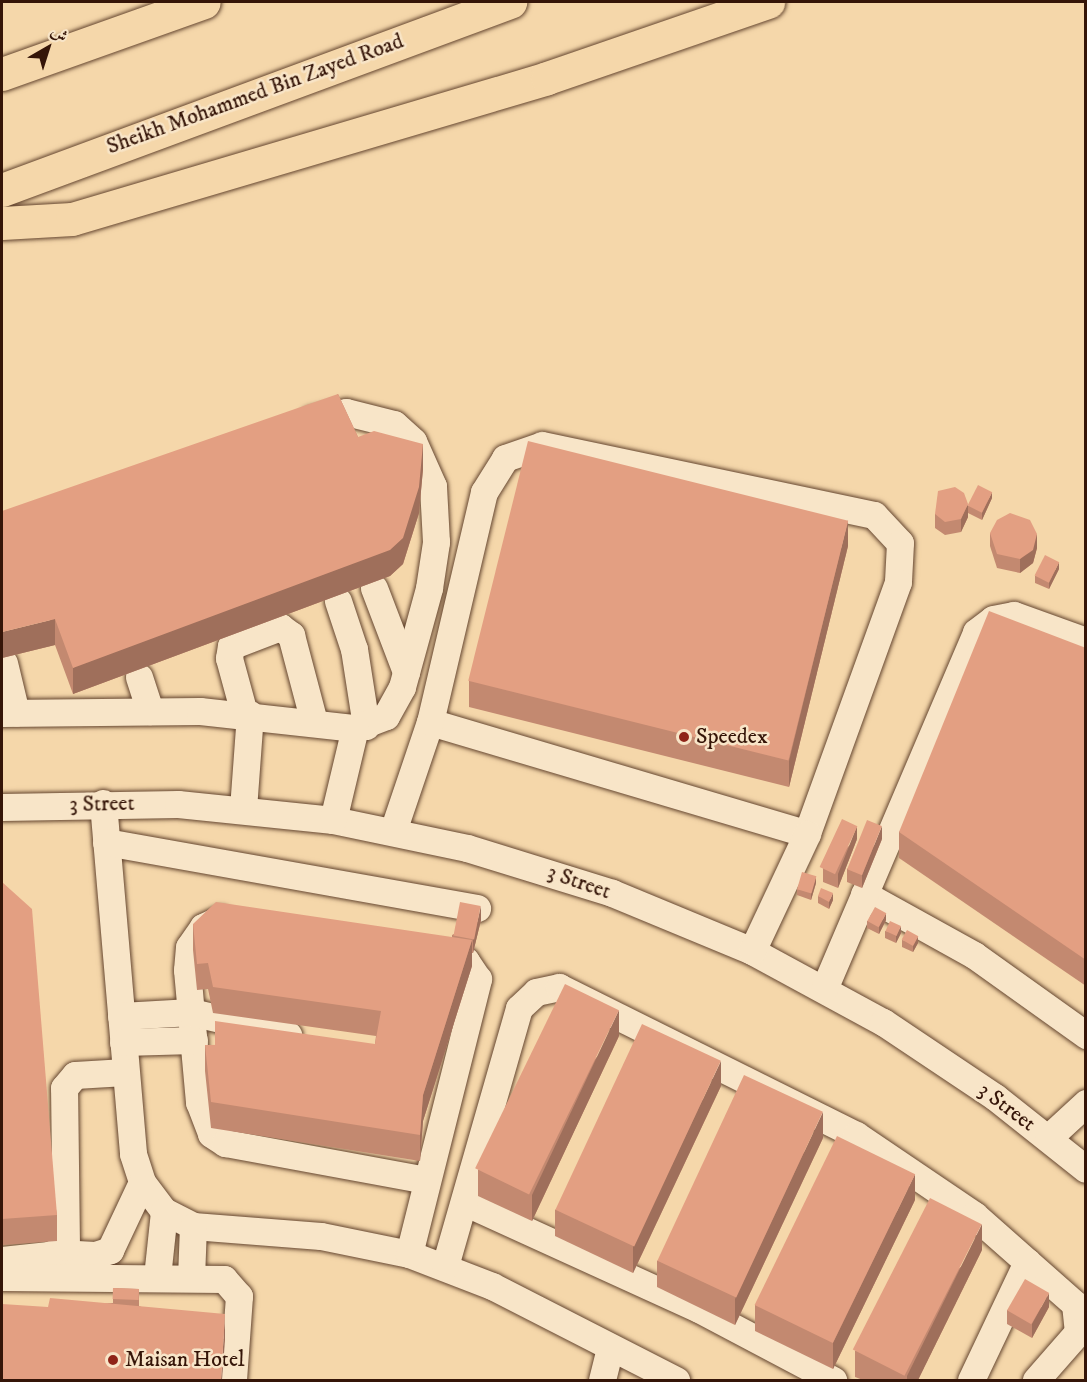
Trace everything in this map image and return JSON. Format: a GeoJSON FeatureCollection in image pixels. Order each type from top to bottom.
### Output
{"type":"FeatureCollection","features":[{"type":"Feature","properties":{"kind":"highway"},"geometry":{"type":"LineString","coordinates":[[2,74],[204,2]]}},
{"type":"Feature","properties":{"kind":"highway","name":"Sheikh Mohammed Bin Zayed Road"},"geometry":{"type":"LineString","coordinates":[[2,190],[510,2]]}},
{"type":"Feature","properties":{"kind":"highway"},"geometry":{"type":"LineString","coordinates":[[2,223],[72,219],[547,78],[768,2]]}},
{"type":"Feature","properties":{"kind":"street"},"geometry":{"type":"LineString","coordinates":[[3,663],[9,713],[150,711],[247,714],[360,727],[386,716],[396,703],[406,672],[436,542],[426,462],[400,430],[371,414],[346,412],[288,428]]}},
{"type":"Feature","properties":{"kind":"street"},"geometry":{"type":"LineString","coordinates":[[393,831],[430,722],[484,492],[491,473],[522,448],[552,447],[874,515],[890,527],[903,563],[807,834],[752,951]]}},
{"type":"Feature","properties":{"kind":"street"},"geometry":{"type":"LineString","coordinates":[[374,588],[406,672]]}},
{"type":"Feature","properties":{"kind":"street"},"geometry":{"type":"LineString","coordinates":[[333,820],[360,727],[354,649],[338,601]]}},
{"type":"Feature","properties":{"kind":"street"},"geometry":{"type":"LineString","coordinates":[[824,989],[976,632],[993,619],[1014,615],[1086,641]]}},
{"type":"Feature","properties":{"kind":"street"},"geometry":{"type":"LineString","coordinates":[[243,809],[247,714],[229,658],[231,646],[280,627],[291,635],[314,722]]}},
{"type":"Feature","properties":{"kind":"street"},"geometry":{"type":"LineString","coordinates":[[139,677],[150,711]]}},
{"type":"Feature","properties":{"kind":"street"},"geometry":{"type":"LineString","coordinates":[[430,722],[807,834]]}},
{"type":"Feature","properties":{"kind":"street"},"geometry":{"type":"LineString","coordinates":[[103,803],[133,1154],[142,1182],[164,1211],[193,1226],[321,1236],[409,1254],[445,1266],[675,1380]]}},
{"type":"Feature","properties":{"kind":"street","name":"3 Street"},"geometry":{"type":"LineString","coordinates":[[2,807],[103,803],[243,809],[333,820],[393,831],[612,893],[752,951],[824,989],[939,1059],[1048,1138],[1086,1169]]}},
{"type":"Feature","properties":{"kind":"street"},"geometry":{"type":"LineString","coordinates":[[106,842],[477,908]]}},
{"type":"Feature","properties":{"kind":"street"},"geometry":{"type":"LineString","coordinates":[[864,894],[974,955],[1086,1035]]}},
{"type":"Feature","properties":{"kind":"street"},"geometry":{"type":"LineString","coordinates":[[248,920],[224,918],[203,927],[189,947],[191,1012],[202,1119],[225,1143],[427,1180]]}},
{"type":"Feature","properties":{"kind":"street"},"geometry":{"type":"LineString","coordinates":[[409,1254],[478,979],[466,961],[410,950]]}},
{"type":"Feature","properties":{"kind":"street"},"geometry":{"type":"LineString","coordinates":[[445,1266],[519,1008],[536,992],[559,987],[856,1135],[917,1173],[1027,1262],[1075,1304],[1080,1317],[1078,1332],[1036,1380]]}},
{"type":"Feature","properties":{"kind":"street"},"geometry":{"type":"LineString","coordinates":[[122,1029],[191,1012],[311,1040]]}},
{"type":"Feature","properties":{"kind":"street"},"geometry":{"type":"LineString","coordinates":[[122,1029],[194,1040]]}},
{"type":"Feature","properties":{"kind":"street"},"geometry":{"type":"LineString","coordinates":[[58,1253],[70,1238],[64,1088],[75,1075],[125,1072]]}},
{"type":"Feature","properties":{"kind":"street"},"geometry":{"type":"LineString","coordinates":[[1048,1138],[1086,1103]]}},
{"type":"Feature","properties":{"kind":"street"},"geometry":{"type":"LineString","coordinates":[[2,1260],[58,1253],[95,1255],[110,1250],[142,1182]]}},
{"type":"Feature","properties":{"kind":"street"},"geometry":{"type":"LineString","coordinates":[[464,1202],[699,1309],[833,1380]]}},
{"type":"Feature","properties":{"kind":"street"},"geometry":{"type":"LineString","coordinates":[[158,1277],[164,1211]]}},
{"type":"Feature","properties":{"kind":"street"},"geometry":{"type":"LineString","coordinates":[[191,1278],[193,1226]]}},
{"type":"Feature","properties":{"kind":"street"},"geometry":{"type":"LineString","coordinates":[[971,1380],[1027,1262]]}},
{"type":"Feature","properties":{"kind":"street"},"geometry":{"type":"LineString","coordinates":[[2,1277],[224,1279],[236,1289],[233,1380]]}},
{"type":"Feature","properties":{"kind":"street"},"geometry":{"type":"LineString","coordinates":[[602,1380],[610,1347]]}},
{"type":"Feature","properties":{"kind":"building"},"geometry":{"type":"Polygon","coordinates":[[[338,394],[358,437],[374,431],[423,444],[419,487],[403,538],[390,550],[73,668],[55,619],[2,632],[2,511],[338,394]]]}},
{"type":"Feature","properties":{"kind":"building"},"geometry":{"type":"Polygon","coordinates":[[[528,441],[848,521],[788,760],[468,681],[528,441]]]}},
{"type":"Feature","properties":{"kind":"building"},"geometry":{"type":"Polygon","coordinates":[[[978,485],[992,492],[982,513],[968,505],[978,485]]]}},
{"type":"Feature","properties":{"kind":"building"},"geometry":{"type":"Polygon","coordinates":[[[955,487],[964,493],[968,504],[961,519],[945,522],[935,514],[938,491],[955,487]]]}},
{"type":"Feature","properties":{"kind":"building"},"geometry":{"type":"Polygon","coordinates":[[[1010,513],[1030,520],[1037,534],[1033,550],[1020,559],[997,554],[990,533],[997,520],[1010,513]]]}},
{"type":"Feature","properties":{"kind":"building"},"geometry":{"type":"Polygon","coordinates":[[[1045,555],[1059,562],[1049,583],[1035,575],[1045,555]]]}},
{"type":"Feature","properties":{"kind":"building"},"geometry":{"type":"Polygon","coordinates":[[[989,611],[1086,648],[1086,960],[899,832],[989,611]]]}},
{"type":"Feature","properties":{"kind":"building"},"geometry":{"type":"Polygon","coordinates":[[[842,819],[857,826],[835,874],[820,867],[842,819]]]}},
{"type":"Feature","properties":{"kind":"building"},"geometry":{"type":"Polygon","coordinates":[[[867,820],[882,826],[862,875],[847,869],[867,820]]]}},
{"type":"Feature","properties":{"kind":"building"},"geometry":{"type":"Polygon","coordinates":[[[802,872],[816,876],[811,893],[797,889],[802,872]]]}},
{"type":"Feature","properties":{"kind":"building"},"geometry":{"type":"Polygon","coordinates":[[[2,882],[32,909],[57,1215],[2,1219],[2,882]]]}},
{"type":"Feature","properties":{"kind":"building"},"geometry":{"type":"Polygon","coordinates":[[[821,888],[833,893],[829,902],[818,896],[821,888]]]}},
{"type":"Feature","properties":{"kind":"building"},"geometry":{"type":"Polygon","coordinates":[[[216,902],[472,940],[423,1095],[420,1135],[211,1102],[205,1045],[215,1045],[215,1021],[375,1044],[381,1011],[213,987],[208,963],[197,964],[193,924],[216,902]]]}},
{"type":"Feature","properties":{"kind":"building"},"geometry":{"type":"Polygon","coordinates":[[[460,902],[481,906],[474,939],[454,935],[460,902]]]}},
{"type":"Feature","properties":{"kind":"building"},"geometry":{"type":"Polygon","coordinates":[[[875,907],[886,913],[879,927],[867,921],[875,907]]]}},
{"type":"Feature","properties":{"kind":"building"},"geometry":{"type":"Polygon","coordinates":[[[890,921],[901,926],[896,936],[886,931],[890,921]]]}},
{"type":"Feature","properties":{"kind":"building"},"geometry":{"type":"Polygon","coordinates":[[[907,930],[918,936],[913,946],[902,940],[907,930]]]}},
{"type":"Feature","properties":{"kind":"building"},"geometry":{"type":"Polygon","coordinates":[[[565,984],[619,1010],[529,1195],[475,1168],[565,984]]]}},
{"type":"Feature","properties":{"kind":"building"},"geometry":{"type":"Polygon","coordinates":[[[642,1024],[721,1061],[634,1247],[555,1210],[642,1024]]]}},
{"type":"Feature","properties":{"kind":"building"},"geometry":{"type":"Polygon","coordinates":[[[744,1075],[823,1112],[736,1298],[657,1261],[744,1075]]]}},
{"type":"Feature","properties":{"kind":"building"},"geometry":{"type":"Polygon","coordinates":[[[837,1136],[915,1174],[833,1343],[755,1305],[837,1136]]]}},
{"type":"Feature","properties":{"kind":"building"},"geometry":{"type":"Polygon","coordinates":[[[930,1198],[982,1224],[904,1376],[853,1349],[930,1198]]]}},
{"type":"Feature","properties":{"kind":"building"},"geometry":{"type":"Polygon","coordinates":[[[1025,1279],[1049,1293],[1031,1324],[1007,1310],[1025,1279]]]}},
{"type":"Feature","properties":{"kind":"building"},"geometry":{"type":"Polygon","coordinates":[[[113,1288],[139,1289],[139,1300],[113,1299],[113,1288]]]}},
{"type":"Feature","properties":{"kind":"building","name":"Maisan Hotel"},"geometry":{"type":"Polygon","coordinates":[[[50,1298],[225,1314],[221,1380],[2,1380],[2,1304],[48,1307],[50,1298]]]}},
{"type":"Feature","properties":{"kind":"place","name":"Speedex"},"geometry":{"type":"Point","coordinates":[684,737]}},
{"type":"Feature","properties":{"kind":"place","name":"Maisan Hotel"},"geometry":{"type":"Point","coordinates":[113,1360]}}]}
